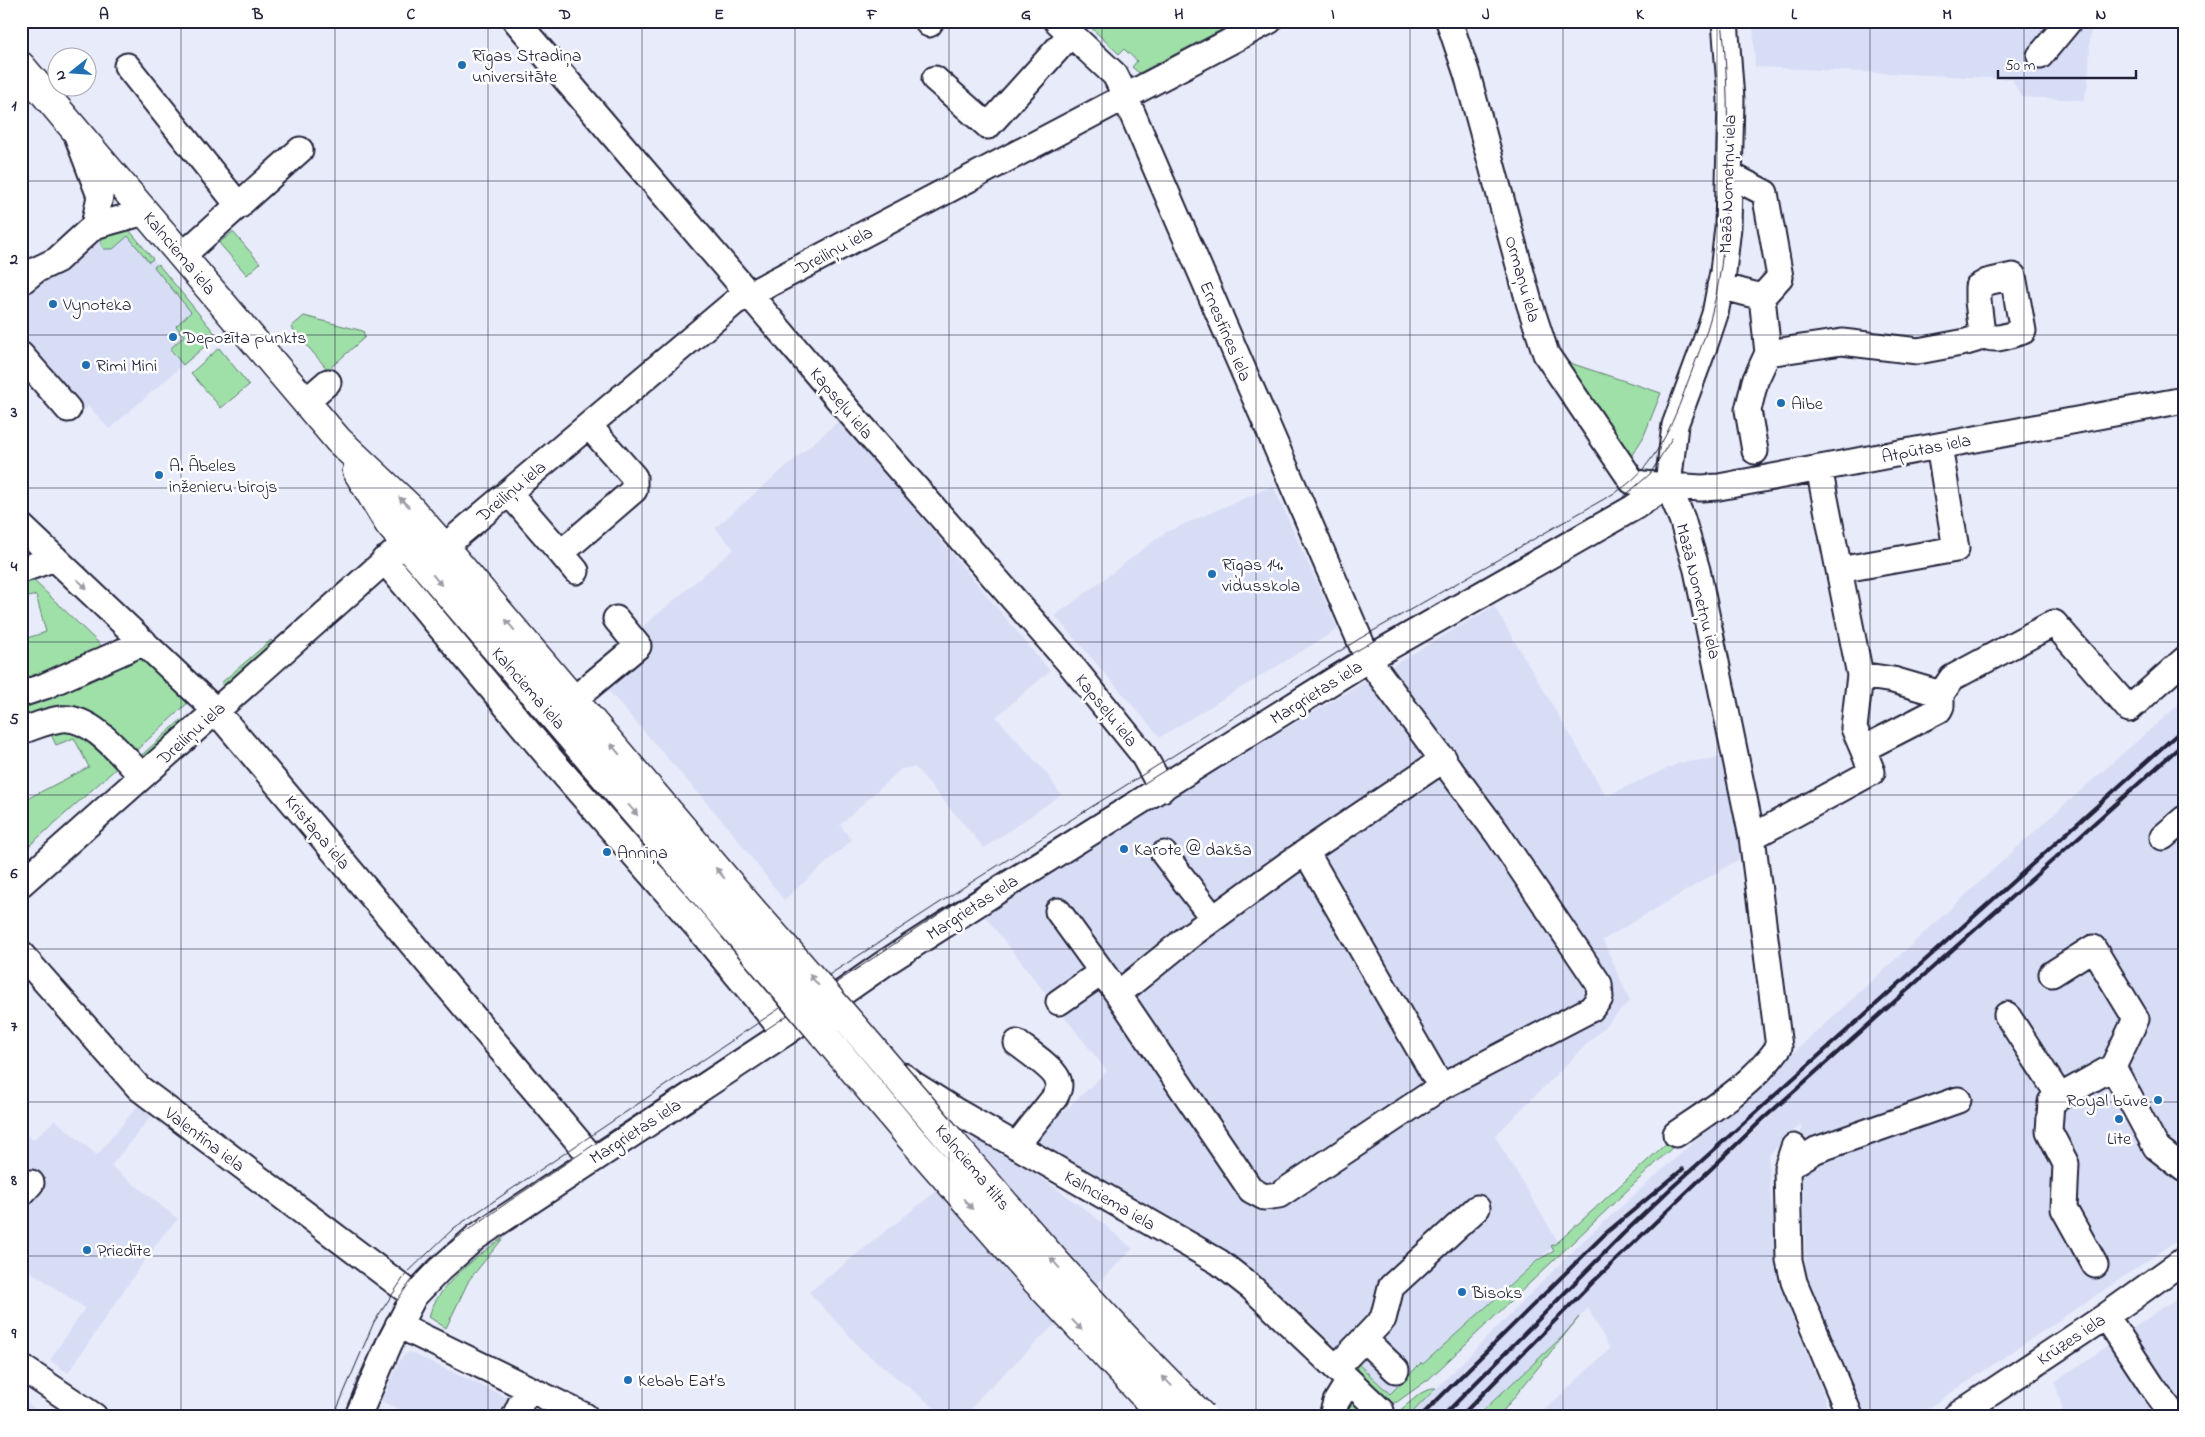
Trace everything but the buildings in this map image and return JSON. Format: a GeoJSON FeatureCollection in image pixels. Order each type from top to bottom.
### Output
{"type":"FeatureCollection","features":[{"type":"Feature","properties":{"kind":"main road","name":"Kalnciema iela"},"geometry":{"type":"LineString","coordinates":[[21,66],[338,440],[409,507],[444,547],[742,918]]}},
{"type":"Feature","properties":{"kind":"main road","name":"Kalnciema iela"},"geometry":{"type":"LineString","coordinates":[[338,440],[389,524],[742,918]]}},
{"type":"Feature","properties":{"kind":"main road","name":"Kalnciema tilts"},"geometry":{"type":"LineString","coordinates":[[742,918],[1116,1329],[1186,1415]]}},
{"type":"Feature","properties":{"kind":"main road","name":"Kalnciema tilts"},"geometry":{"type":"LineString","coordinates":[[742,918],[928,1158],[1037,1282],[1186,1415]]}},
{"type":"Feature","properties":{"kind":"street","name":"Kapseļu iela"},"geometry":{"type":"LineString","coordinates":[[516,21],[857,421],[1067,660],[1142,754],[1162,789]]}},
{"type":"Feature","properties":{"kind":"street","name":"Dreiliņu iela"},"geometry":{"type":"LineString","coordinates":[[444,547],[736,302],[1269,21]]}},
{"type":"Feature","properties":{"kind":"street","name":"Ormaņu iela"},"geometry":{"type":"LineString","coordinates":[[1449,21],[1467,74],[1529,302],[1546,354],[1632,481],[1642,484],[1668,485]]}},
{"type":"Feature","properties":{"kind":"street","name":"Mazā Nometņu iela"},"geometry":{"type":"LineString","coordinates":[[1676,1134],[1745,1086],[1768,1062],[1779,1046],[1752,836],[1697,570],[1682,519],[1668,485],[1675,425],[1705,344],[1720,286],[1728,227],[1730,99],[1725,21]]}},
{"type":"Feature","properties":{"kind":"street"},"geometry":{"type":"LineString","coordinates":[[2040,56],[2069,21]]}},
{"type":"Feature","properties":{"kind":"street","name":"Ernestīnes iela"},"geometry":{"type":"LineString","coordinates":[[1058,911],[1118,994],[1251,1190],[1264,1197],[1279,1196],[1441,1087],[1591,1009],[1600,998],[1599,984],[1497,833],[1368,659],[1126,97],[1114,75],[1064,28]]}},
{"type":"Feature","properties":{"kind":"street"},"geometry":{"type":"LineString","coordinates":[[935,79],[988,126],[1064,28]]}},
{"type":"Feature","properties":{"kind":"street"},"geometry":{"type":"LineString","coordinates":[[127,66],[238,206]]}},
{"type":"Feature","properties":{"kind":"street"},"geometry":{"type":"LineString","coordinates":[[75,130],[100,196],[94,226]]}},
{"type":"Feature","properties":{"kind":"street"},"geometry":{"type":"LineString","coordinates":[[182,256],[300,150]]}},
{"type":"Feature","properties":{"kind":"street"},"geometry":{"type":"LineString","coordinates":[[1730,174],[1765,193],[1780,277],[1762,297],[1768,354],[1755,382],[1748,410],[1755,451]]}},
{"type":"Feature","properties":{"kind":"street"},"geometry":{"type":"LineString","coordinates":[[21,282],[36,270],[57,260],[94,226],[144,212]]}},
{"type":"Feature","properties":{"kind":"street"},"geometry":{"type":"LineString","coordinates":[[1720,286],[1762,297]]}},
{"type":"Feature","properties":{"kind":"street"},"geometry":{"type":"LineString","coordinates":[[1768,354],[1842,342],[1918,351],[1966,342],[1976,339],[1982,334]]}},
{"type":"Feature","properties":{"kind":"street"},"geometry":{"type":"LineString","coordinates":[[21,355],[68,409]]}},
{"type":"Feature","properties":{"kind":"street"},"geometry":{"type":"LineString","coordinates":[[305,402],[328,382]]}},
{"type":"Feature","properties":{"kind":"street","name":"Atpūtas iela"},"geometry":{"type":"LineString","coordinates":[[1668,485],[1701,488],[1719,487],[2184,400]]}},
{"type":"Feature","properties":{"kind":"street"},"geometry":{"type":"LineString","coordinates":[[509,493],[568,562],[634,490],[634,477],[589,426]]}},
{"type":"Feature","properties":{"kind":"street"},"geometry":{"type":"LineString","coordinates":[[1839,570],[1956,549],[1939,446]]}},
{"type":"Feature","properties":{"kind":"street"},"geometry":{"type":"LineString","coordinates":[[1752,836],[1872,772],[1854,728],[1860,674],[1819,468]]}},
{"type":"Feature","properties":{"kind":"street","name":"Margrietas iela"},"geometry":{"type":"LineString","coordinates":[[358,1416],[398,1325],[414,1296],[440,1269],[476,1237],[785,1033],[885,963],[1008,884],[1368,659],[1633,508],[1668,485]]}},
{"type":"Feature","properties":{"kind":"street","name":"Kristapa iela"},"geometry":{"type":"LineString","coordinates":[[21,526],[216,710],[593,1159]]}},
{"type":"Feature","properties":{"kind":"street","name":"Dreiliņu iela"},"geometry":{"type":"LineString","coordinates":[[21,884],[384,560],[406,543]]}},
{"type":"Feature","properties":{"kind":"street"},"geometry":{"type":"LineString","coordinates":[[21,570],[55,558]]}},
{"type":"Feature","properties":{"kind":"street","name":"Kalnciema iela"},"geometry":{"type":"LineString","coordinates":[[384,560],[554,762],[728,963],[785,1033]]}},
{"type":"Feature","properties":{"kind":"street"},"geometry":{"type":"LineString","coordinates":[[585,690],[638,646],[616,619]]}},
{"type":"Feature","properties":{"kind":"street"},"geometry":{"type":"LineString","coordinates":[[1863,749],[1939,710],[1941,694],[1952,678],[2054,623],[2129,709],[2184,660]]}},
{"type":"Feature","properties":{"kind":"street"},"geometry":{"type":"LineString","coordinates":[[21,694],[45,686],[144,642]]}},
{"type":"Feature","properties":{"kind":"street"},"geometry":{"type":"LineString","coordinates":[[1860,674],[1893,680],[1941,694]]}},
{"type":"Feature","properties":{"kind":"street"},"geometry":{"type":"LineString","coordinates":[[21,731],[62,718],[76,719],[100,734],[142,776]]}},
{"type":"Feature","properties":{"kind":"street"},"geometry":{"type":"LineString","coordinates":[[1118,994],[1213,918],[1306,852],[1444,759]]}},
{"type":"Feature","properties":{"kind":"street"},"geometry":{"type":"LineString","coordinates":[[2163,837],[2184,819]]}},
{"type":"Feature","properties":{"kind":"street"},"geometry":{"type":"LineString","coordinates":[[1306,852],[1441,1087]]}},
{"type":"Feature","properties":{"kind":"street"},"geometry":{"type":"LineString","coordinates":[[1164,854],[1213,918]]}},
{"type":"Feature","properties":{"kind":"street"},"geometry":{"type":"LineString","coordinates":[[2052,974],[2093,948],[2136,1019],[2113,1067],[2051,1102],[2049,1131],[2066,1164],[2064,1208],[2096,1265]]}},
{"type":"Feature","properties":{"kind":"street","name":"Valentīna iela"},"geometry":{"type":"LineString","coordinates":[[21,954],[139,1088],[414,1296]]}},
{"type":"Feature","properties":{"kind":"street"},"geometry":{"type":"LineString","coordinates":[[1059,1002],[1102,972]]}},
{"type":"Feature","properties":{"kind":"street","name":"Kalnciema iela"},"geometry":{"type":"LineString","coordinates":[[834,999],[884,1057],[913,1084],[1016,1146],[1219,1262],[1251,1287],[1381,1411]]}},
{"type":"Feature","properties":{"kind":"street"},"geometry":{"type":"LineString","coordinates":[[2006,1016],[2060,1097]]}},
{"type":"Feature","properties":{"kind":"street"},"geometry":{"type":"LineString","coordinates":[[806,1018],[941,1181]]}},
{"type":"Feature","properties":{"kind":"street"},"geometry":{"type":"LineString","coordinates":[[1016,1146],[1060,1088],[1058,1078],[1017,1043]]}},
{"type":"Feature","properties":{"kind":"street"},"geometry":{"type":"LineString","coordinates":[[857,1079],[884,1057]]}},
{"type":"Feature","properties":{"kind":"street"},"geometry":{"type":"LineString","coordinates":[[2113,1067],[2156,1147],[2183,1166]]}},
{"type":"Feature","properties":{"kind":"street"},"geometry":{"type":"LineString","coordinates":[[1850,1416],[1794,1282],[1789,1260],[1791,1157],[1958,1100]]}},
{"type":"Feature","properties":{"kind":"street"},"geometry":{"type":"LineString","coordinates":[[914,1148],[926,1136],[939,1101]]}},
{"type":"Feature","properties":{"kind":"street"},"geometry":{"type":"LineString","coordinates":[[1332,1416],[1343,1374],[1364,1339],[1383,1319],[1391,1287],[1477,1208]]}},
{"type":"Feature","properties":{"kind":"street","name":"Krūzes iela"},"geometry":{"type":"LineString","coordinates":[[1956,1416],[2106,1316],[2184,1260]]}},
{"type":"Feature","properties":{"kind":"street"},"geometry":{"type":"LineString","coordinates":[[2106,1316],[2174,1416]]}},
{"type":"Feature","properties":{"kind":"street"},"geometry":{"type":"LineString","coordinates":[[398,1325],[585,1416]]}},
{"type":"Feature","properties":{"kind":"street"},"geometry":{"type":"LineString","coordinates":[[1364,1339],[1396,1370]]}},
{"type":"Feature","properties":{"kind":"street"},"geometry":{"type":"LineString","coordinates":[[21,1367],[94,1416]]}},
{"type":"Feature","properties":{"kind":"street"},"geometry":{"type":"LineString","coordinates":[[515,1416],[528,1388]]}},
{"type":"Feature","properties":{"kind":"shaded area"},"geometry":{"type":"Polygon","coordinates":[[[1753,21],[2091,21],[2088,84],[2084,100],[2021,97],[2012,79],[1755,67],[1753,21]]]}},
{"type":"Feature","properties":{"kind":"shaded area"},"geometry":{"type":"Polygon","coordinates":[[[103,199],[217,336],[109,429],[89,406],[66,426],[21,374],[21,272],[103,199]]]}},
{"type":"Feature","properties":{"kind":"shaded area"},"geometry":{"type":"Polygon","coordinates":[[[840,420],[1050,671],[996,717],[1047,774],[1061,795],[984,848],[915,767],[901,769],[840,825],[852,840],[784,900],[728,827],[591,671],[734,549],[715,528],[840,420]]]}},
{"type":"Feature","properties":{"kind":"shaded area","name":"Rīgas 14. vidusskola"},"geometry":{"type":"Polygon","coordinates":[[[1273,486],[1338,629],[1160,737],[1055,616],[1166,532],[1273,486]]]}},
{"type":"Feature","properties":{"kind":"shaded area"},"geometry":{"type":"Polygon","coordinates":[[[1494,606],[1606,796],[1679,763],[1724,757],[1741,858],[1603,940],[1630,1001],[1495,1136],[1558,1242],[1390,1394],[1356,1361],[1353,1363],[1287,1300],[1236,1260],[1033,1140],[1107,1071],[984,915],[1085,846],[1494,606]]]}},
{"type":"Feature","properties":{"kind":"shaded area"},"geometry":{"type":"Polygon","coordinates":[[[2184,700],[2184,1236],[1917,1416],[1862,1416],[1830,1345],[1806,1271],[1802,1174],[1816,1159],[1815,1140],[1801,1135],[1801,1124],[1768,1156],[1778,1283],[1822,1389],[1829,1416],[1538,1416],[1610,1349],[1588,1308],[1562,1337],[1477,1416],[1409,1416],[1585,1239],[1802,1045],[2054,814],[2184,700]]]}},
{"type":"Feature","properties":{"kind":"shaded area","name":"Priedīte"},"geometry":{"type":"Polygon","coordinates":[[[139,1104],[153,1114],[111,1166],[178,1219],[163,1235],[135,1274],[68,1373],[50,1360],[85,1308],[21,1265],[21,1129],[33,1140],[55,1120],[97,1155],[139,1104]]]}},
{"type":"Feature","properties":{"kind":"shaded area"},"geometry":{"type":"Polygon","coordinates":[[[976,1137],[1042,1178],[1094,1216],[1133,1249],[981,1396],[966,1416],[945,1416],[863,1351],[809,1292],[939,1189],[976,1137]]]}},
{"type":"Feature","properties":{"kind":"shaded area"},"geometry":{"type":"Polygon","coordinates":[[[2184,1293],[2184,1416],[2064,1416],[2055,1382],[2184,1293]]]}},
{"type":"Feature","properties":{"kind":"shaded area"},"geometry":{"type":"Polygon","coordinates":[[[409,1352],[547,1416],[413,1416],[381,1401],[401,1358],[409,1352]]]}},
{"type":"Feature","properties":{"kind":"shaded area"},"geometry":{"type":"Polygon","coordinates":[[[21,1399],[46,1416],[21,1416],[21,1399]]]}},
{"type":"Feature","properties":{"kind":"green space"},"geometry":{"type":"Polygon","coordinates":[[[1084,21],[1238,21],[1139,73],[1132,67],[1137,61],[1124,49],[1119,54],[1084,21]]]}},
{"type":"Feature","properties":{"kind":"green space"},"geometry":{"type":"Polygon","coordinates":[[[115,228],[130,231],[153,259],[149,262],[128,236],[113,249],[104,249],[101,245],[102,238],[115,228]]]}},
{"type":"Feature","properties":{"kind":"green space"},"geometry":{"type":"Polygon","coordinates":[[[233,232],[260,263],[247,275],[219,243],[233,232]]]}},
{"type":"Feature","properties":{"kind":"green space"},"geometry":{"type":"Polygon","coordinates":[[[158,264],[217,336],[183,365],[170,349],[184,336],[176,326],[191,312],[154,267],[158,264]]]}},
{"type":"Feature","properties":{"kind":"green space"},"geometry":{"type":"Polygon","coordinates":[[[304,316],[363,331],[365,337],[328,370],[291,327],[304,316]]]}},
{"type":"Feature","properties":{"kind":"green space"},"geometry":{"type":"Polygon","coordinates":[[[219,348],[249,385],[221,408],[191,373],[219,348]]]}},
{"type":"Feature","properties":{"kind":"green space"},"geometry":{"type":"Polygon","coordinates":[[[1564,361],[1661,393],[1643,438],[1628,461],[1564,361]]]}},
{"type":"Feature","properties":{"kind":"green space"},"geometry":{"type":"Polygon","coordinates":[[[27,574],[108,652],[21,687],[21,640],[46,632],[36,595],[21,599],[21,576],[27,574]]]}},
{"type":"Feature","properties":{"kind":"green space"},"geometry":{"type":"Polygon","coordinates":[[[271,640],[276,645],[225,689],[221,683],[271,640]]]}},
{"type":"Feature","properties":{"kind":"green space"},"geometry":{"type":"Polygon","coordinates":[[[138,651],[191,700],[130,756],[95,722],[21,725],[21,700],[138,651]]]}},
{"type":"Feature","properties":{"kind":"green space"},"geometry":{"type":"Polygon","coordinates":[[[182,719],[186,724],[146,761],[135,761],[182,719]]]}},
{"type":"Feature","properties":{"kind":"green space"},"geometry":{"type":"Polygon","coordinates":[[[71,726],[120,765],[21,853],[21,802],[89,767],[74,738],[56,745],[49,730],[71,726]]]}},
{"type":"Feature","properties":{"kind":"green space"},"geometry":{"type":"Polygon","coordinates":[[[1670,1140],[1676,1144],[1429,1379],[1397,1402],[1390,1404],[1348,1368],[1355,1361],[1390,1394],[1421,1363],[1423,1364],[1538,1260],[1554,1251],[1551,1246],[1558,1242],[1670,1140]]]}},
{"type":"Feature","properties":{"kind":"green space"},"geometry":{"type":"Polygon","coordinates":[[[504,1237],[469,1280],[446,1328],[429,1317],[433,1305],[449,1283],[471,1262],[504,1237]]]}},
{"type":"Feature","properties":{"kind":"green space"},"geometry":{"type":"Polygon","coordinates":[[[1579,1317],[1499,1416],[1477,1416],[1562,1337],[1579,1317]]]}},
{"type":"Feature","properties":{"kind":"green space"},"geometry":{"type":"Polygon","coordinates":[[[1436,1388],[1409,1416],[1402,1416],[1398,1412],[1421,1393],[1436,1388]]]}},
{"type":"Feature","properties":{"kind":"green space"},"geometry":{"type":"Polygon","coordinates":[[[1347,1397],[1368,1416],[1341,1416],[1347,1397]]]}},
{"type":"Feature","properties":{"kind":"tram line"},"geometry":{"type":"LineString","coordinates":[[334,1416],[374,1322],[406,1274],[454,1228],[835,971],[967,885],[1359,639],[1618,491],[1642,470],[1661,443],[1676,414],[1706,333],[1718,283],[1725,232],[1727,198],[1726,81],[1722,21]]}},
{"type":"Feature","properties":{"kind":"tram line"},"geometry":{"type":"LineString","coordinates":[[343,1416],[368,1355],[400,1296],[428,1262],[457,1238],[969,894],[1330,666],[1621,499],[1650,474],[1672,438]]}},
{"type":"Feature","properties":{"kind":"railway"},"geometry":{"type":"LineString","coordinates":[[1443,1416],[1668,1191],[2184,728]]}},
{"type":"Feature","properties":{"kind":"railway"},"geometry":{"type":"LineString","coordinates":[[1461,1416],[1593,1282],[1763,1119],[2184,743]]}},
{"type":"Feature","properties":{"kind":"railway"},"geometry":{"type":"LineString","coordinates":[[1421,1416],[1606,1233],[1683,1169]]}},
{"type":"Feature","properties":{"kind":"place","name":"Rīgas Stradiņa universitāte"},"geometry":{"type":"Point","coordinates":[462,65]}},
{"type":"Feature","properties":{"kind":"place","name":"Vynoteka"},"geometry":{"type":"Point","coordinates":[53,304]}},
{"type":"Feature","properties":{"kind":"place","name":"Depozīta punkts"},"geometry":{"type":"Point","coordinates":[173,337]}},
{"type":"Feature","properties":{"kind":"place","name":"Rimi Mini"},"geometry":{"type":"Point","coordinates":[86,365]}},
{"type":"Feature","properties":{"kind":"place","name":"Aibe"},"geometry":{"type":"Point","coordinates":[1781,403]}},
{"type":"Feature","properties":{"kind":"place","name":"A. Ābeles inženieru birojs"},"geometry":{"type":"Point","coordinates":[159,475]}},
{"type":"Feature","properties":{"kind":"place","name":"Rīgas 14. vidusskola"},"geometry":{"type":"Point","coordinates":[1212,574]}},
{"type":"Feature","properties":{"kind":"place","name":"Karote @ dakša"},"geometry":{"type":"Point","coordinates":[1124,849]}},
{"type":"Feature","properties":{"kind":"place","name":"Anniņa"},"geometry":{"type":"Point","coordinates":[607,852]}},
{"type":"Feature","properties":{"kind":"place","name":"Royal būve"},"geometry":{"type":"Point","coordinates":[2158,1100]}},
{"type":"Feature","properties":{"kind":"place","name":"Lite"},"geometry":{"type":"Point","coordinates":[2119,1119]}},
{"type":"Feature","properties":{"kind":"place","name":"Priedīte"},"geometry":{"type":"Point","coordinates":[87,1250]}},
{"type":"Feature","properties":{"kind":"place","name":"Bisoks"},"geometry":{"type":"Point","coordinates":[1462,1292]}},
{"type":"Feature","properties":{"kind":"place","name":"Kebab Eat’s"},"geometry":{"type":"Point","coordinates":[628,1380]}}]}
